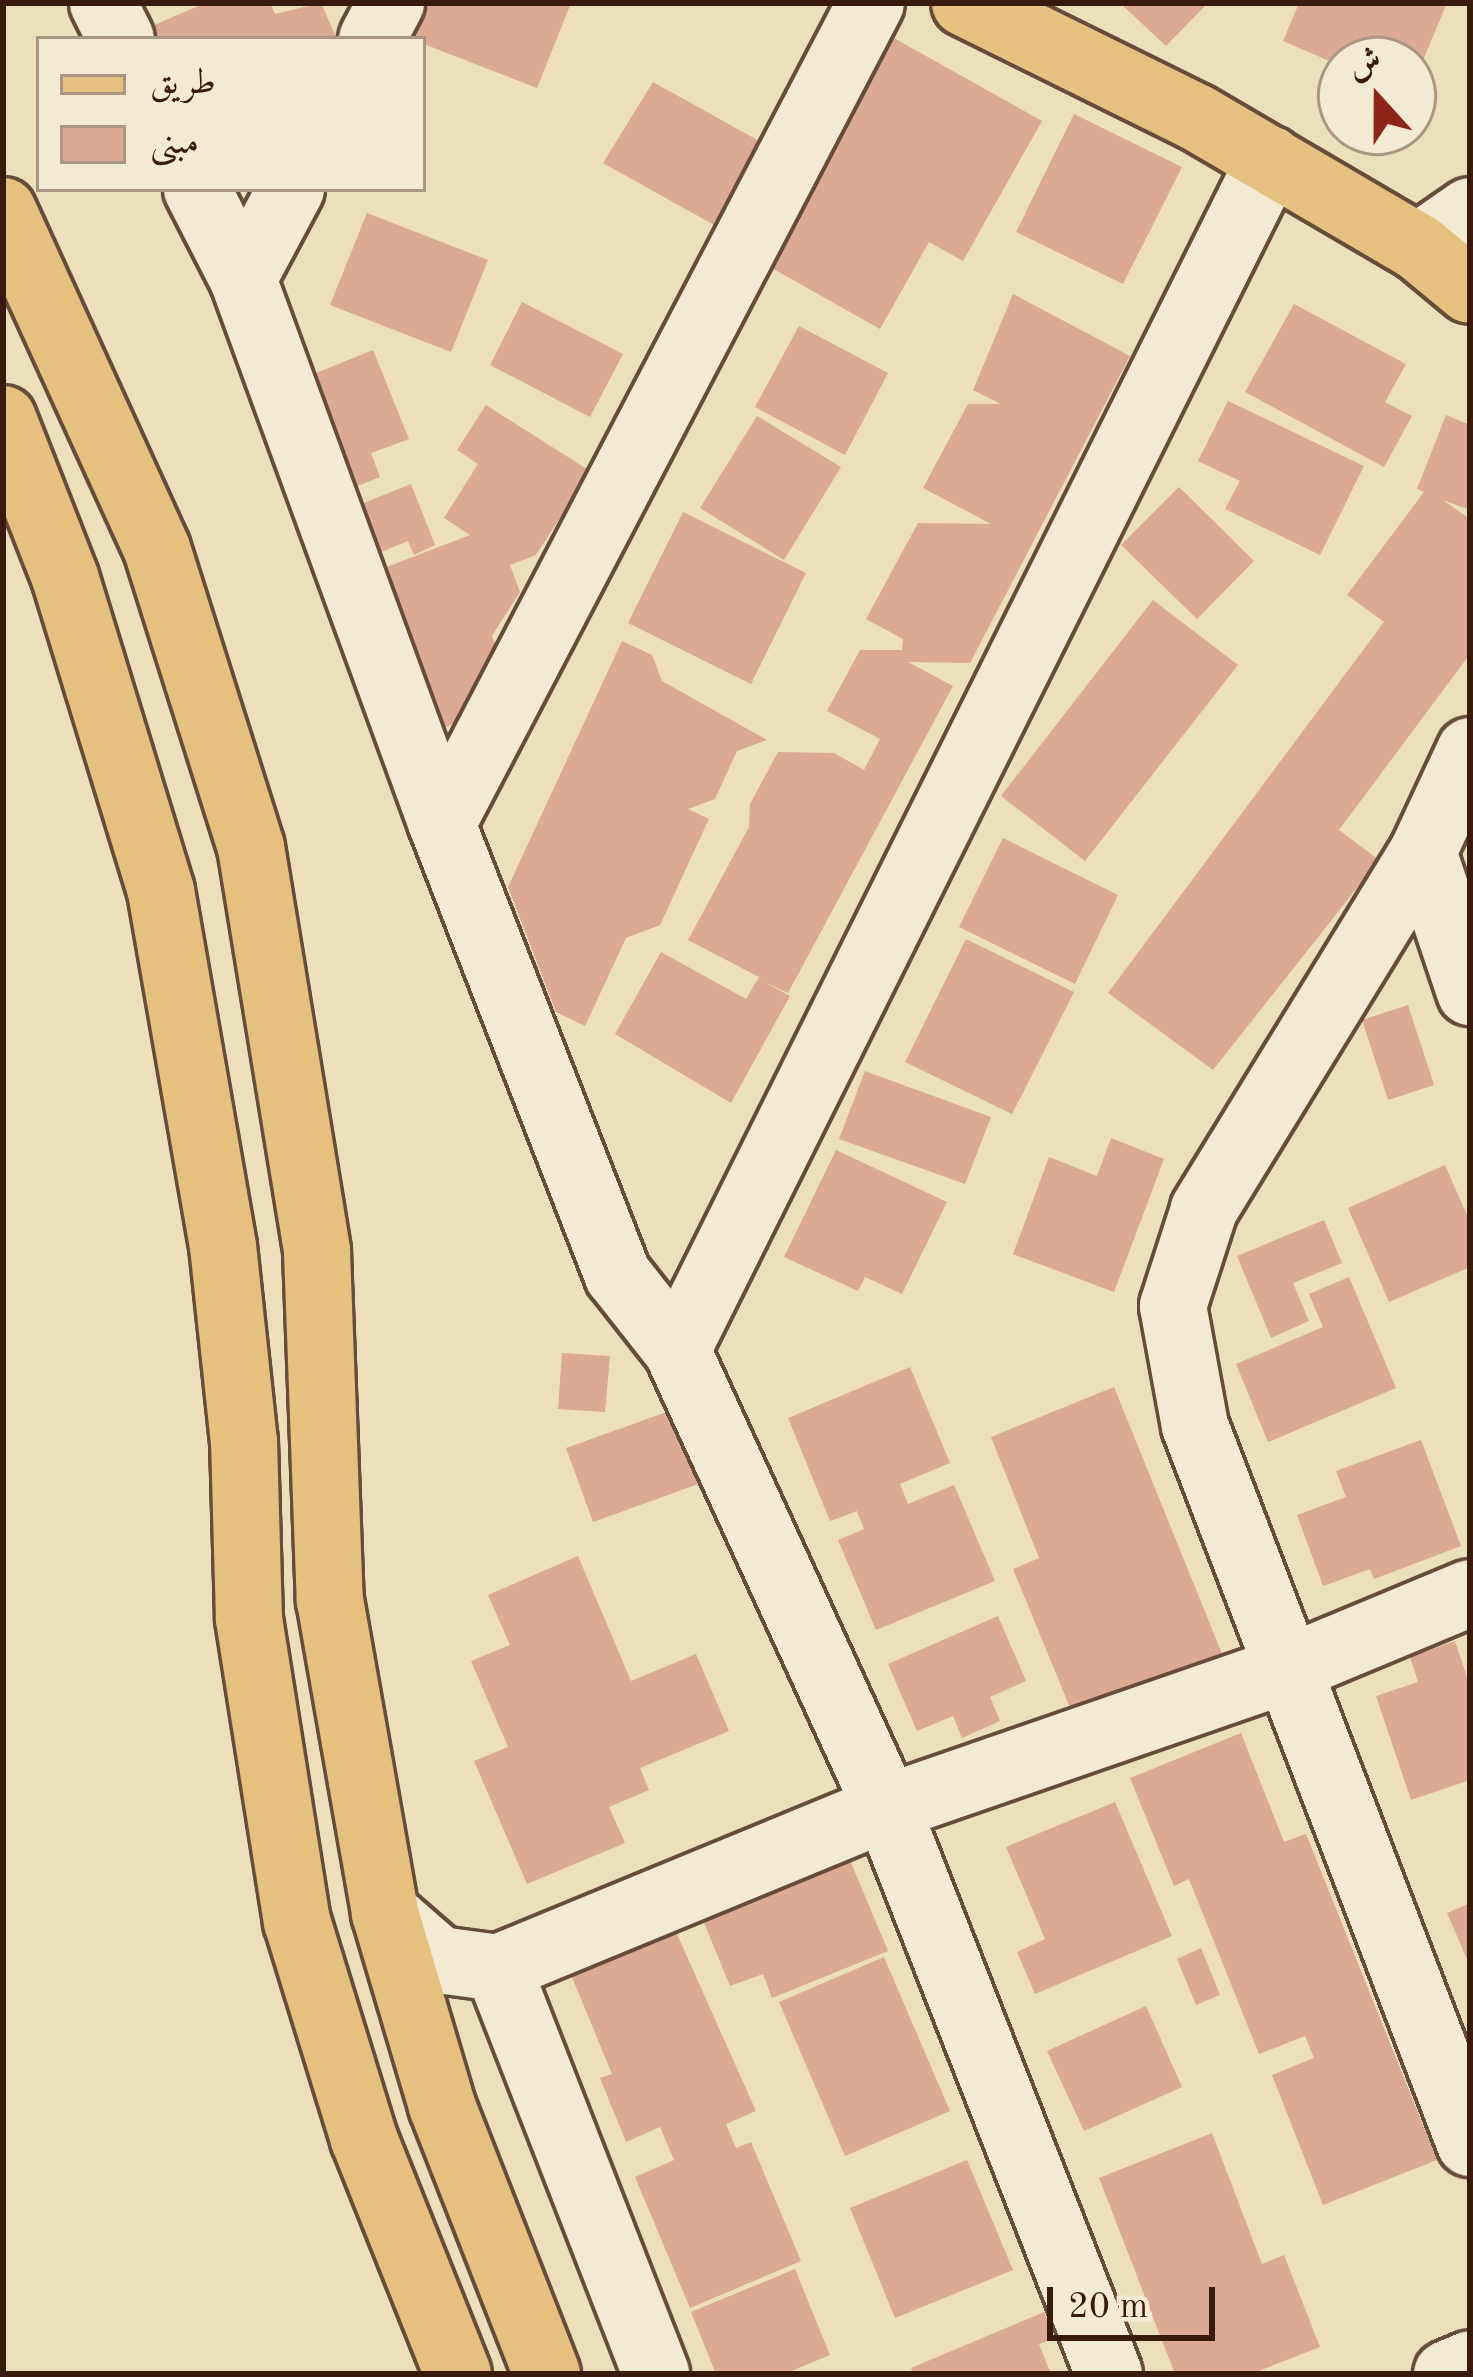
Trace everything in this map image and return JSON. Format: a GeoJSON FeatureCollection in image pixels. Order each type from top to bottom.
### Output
{"type":"FeatureCollection","features":[{"type":"Feature","properties":{"kind":"main road"},"geometry":{"type":"LineString","coordinates":[[976,7],[1270,160],[1444,229],[1470,290]]}},
{"type":"Feature","properties":{"kind":"main road"},"geometry":{"type":"LineString","coordinates":[[3,211],[157,548],[251,847],[317,1252],[330,1600],[385,1913],[442,2106],[547,2374]]}},
{"type":"Feature","properties":{"kind":"main road"},"geometry":{"type":"LineString","coordinates":[[3,419],[65,577],[160,891],[223,1246],[244,1441],[249,1619],[297,1922],[364,2139],[458,2374]]}},
{"type":"Feature","properties":{"kind":"street"},"geometry":{"type":"LineString","coordinates":[[103,3],[120,36]]}},
{"type":"Feature","properties":{"kind":"street"},"geometry":{"type":"LineString","coordinates":[[374,36],[392,3]]}},
{"type":"Feature","properties":{"kind":"street"},"geometry":{"type":"LineString","coordinates":[[442,824],[871,3]]}},
{"type":"Feature","properties":{"kind":"street"},"geometry":{"type":"LineString","coordinates":[[677,1350],[1270,160]]}},
{"type":"Feature","properties":{"kind":"street"},"geometry":{"type":"LineString","coordinates":[[199,192],[243,279],[442,824],[618,1275],[677,1350],[886,1808],[1108,2374]]}},
{"type":"Feature","properties":{"kind":"street"},"geometry":{"type":"LineString","coordinates":[[243,279],[289,192]]}},
{"type":"Feature","properties":{"kind":"street"},"geometry":{"type":"LineString","coordinates":[[1470,751],[1423,852],[1204,1210],[1173,1306],[1195,1426],[1470,2143]]}},
{"type":"Feature","properties":{"kind":"street"},"geometry":{"type":"LineString","coordinates":[[1423,852],[1470,992]]}},
{"type":"Feature","properties":{"kind":"street"},"geometry":{"type":"LineString","coordinates":[[385,1913],[439,1960],[498,1968],[886,1808],[1285,1670],[1470,1593]]}},
{"type":"Feature","properties":{"kind":"street"},"geometry":{"type":"LineString","coordinates":[[498,1968],[656,2374]]}},
{"type":"Feature","properties":{"kind":"street"},"geometry":{"type":"LineString","coordinates":[[1447,2374],[1470,2365]]}},
{"type":"Feature","properties":{"kind":"building"},"geometry":{"type":"Polygon","coordinates":[[[205,3],[270,3],[275,14],[321,3],[336,36],[157,36],[152,26],[205,3]]]}},
{"type":"Feature","properties":{"kind":"building"},"geometry":{"type":"Polygon","coordinates":[[[425,3],[571,3],[537,88],[426,45],[426,36],[412,36],[425,3]]]}},
{"type":"Feature","properties":{"kind":"building"},"geometry":{"type":"Polygon","coordinates":[[[1120,3],[1208,3],[1166,46],[1120,3]]]}},
{"type":"Feature","properties":{"kind":"building"},"geometry":{"type":"Polygon","coordinates":[[[1299,3],[1447,3],[1433,36],[1317,36],[1317,56],[1283,41],[1299,3]]]}},
{"type":"Feature","properties":{"kind":"building"},"geometry":{"type":"Polygon","coordinates":[[[885,33],[1042,121],[963,261],[929,242],[880,329],[756,259],[885,33]]]}},
{"type":"Feature","properties":{"kind":"building"},"geometry":{"type":"Polygon","coordinates":[[[653,82],[761,142],[714,225],[603,163],[653,82]]]}},
{"type":"Feature","properties":{"kind":"building"},"geometry":{"type":"Polygon","coordinates":[[[1074,114],[1182,167],[1123,284],[1016,232],[1074,114]]]}},
{"type":"Feature","properties":{"kind":"building"},"geometry":{"type":"Polygon","coordinates":[[[367,213],[488,260],[451,352],[330,305],[367,213]]]}},
{"type":"Feature","properties":{"kind":"building"},"geometry":{"type":"Polygon","coordinates":[[[1013,294],[1130,356],[970,663],[908,662],[953,686],[788,993],[764,982],[790,996],[731,1103],[615,1034],[661,952],[746,999],[759,977],[688,940],[749,827],[750,804],[778,752],[834,753],[864,770],[880,739],[827,711],[860,650],[902,650],[903,639],[866,619],[918,523],[991,524],[923,488],[968,404],[1001,404],[973,390],[1013,294]]]}},
{"type":"Feature","properties":{"kind":"building"},"geometry":{"type":"Polygon","coordinates":[[[522,302],[623,354],[590,417],[490,365],[522,302]]]}},
{"type":"Feature","properties":{"kind":"building"},"geometry":{"type":"Polygon","coordinates":[[[1294,304],[1406,364],[1385,402],[1412,416],[1384,467],[1245,392],[1294,304]]]}},
{"type":"Feature","properties":{"kind":"building"},"geometry":{"type":"Polygon","coordinates":[[[799,326],[888,373],[845,455],[755,407],[799,326]]]}},
{"type":"Feature","properties":{"kind":"building"},"geometry":{"type":"Polygon","coordinates":[[[373,350],[409,439],[371,453],[380,477],[330,497],[286,385],[373,350]]]}},
{"type":"Feature","properties":{"kind":"building"},"geometry":{"type":"Polygon","coordinates":[[[1228,401],[1364,466],[1320,555],[1225,509],[1240,481],[1198,461],[1228,401]]]}},
{"type":"Feature","properties":{"kind":"building"},"geometry":{"type":"Polygon","coordinates":[[[486,405],[590,471],[536,555],[510,565],[520,592],[492,636],[505,670],[476,715],[438,730],[376,571],[470,535],[444,518],[478,464],[457,450],[486,405]]]}},
{"type":"Feature","properties":{"kind":"building"},"geometry":{"type":"Polygon","coordinates":[[[1446,415],[1470,425],[1470,510],[1443,500],[1470,519],[1470,654],[1339,830],[1379,860],[1213,1070],[1108,993],[1384,622],[1347,595],[1424,492],[1417,489],[1446,415]]]}},
{"type":"Feature","properties":{"kind":"building"},"geometry":{"type":"Polygon","coordinates":[[[757,416],[841,467],[784,560],[700,508],[757,416]]]}},
{"type":"Feature","properties":{"kind":"building"},"geometry":{"type":"Polygon","coordinates":[[[411,484],[435,545],[414,555],[408,541],[374,555],[354,507],[411,484]]]}},
{"type":"Feature","properties":{"kind":"building"},"geometry":{"type":"Polygon","coordinates":[[[1179,487],[1254,561],[1197,619],[1121,545],[1179,487]]]}},
{"type":"Feature","properties":{"kind":"building"},"geometry":{"type":"Polygon","coordinates":[[[683,512],[806,573],[751,684],[628,623],[683,512]]]}},
{"type":"Feature","properties":{"kind":"building"},"geometry":{"type":"Polygon","coordinates":[[[1153,600],[1238,665],[1085,861],[1001,796],[1153,600]]]}},
{"type":"Feature","properties":{"kind":"building"},"geometry":{"type":"Polygon","coordinates":[[[622,641],[652,655],[662,681],[767,740],[737,751],[715,799],[688,809],[709,819],[660,925],[626,938],[585,1026],[556,1012],[508,887],[622,641]]]}},
{"type":"Feature","properties":{"kind":"building"},"geometry":{"type":"Polygon","coordinates":[[[1003,838],[1118,895],[1075,984],[959,927],[1003,838]]]}},
{"type":"Feature","properties":{"kind":"building"},"geometry":{"type":"Polygon","coordinates":[[[966,939],[1074,992],[1012,1114],[905,1062],[966,939]]]}},
{"type":"Feature","properties":{"kind":"building"},"geometry":{"type":"Polygon","coordinates":[[[1408,1005],[1434,1085],[1388,1100],[1362,1020],[1408,1005]]]}},
{"type":"Feature","properties":{"kind":"building"},"geometry":{"type":"Polygon","coordinates":[[[865,1071],[991,1117],[965,1184],[839,1139],[865,1071]]]}},
{"type":"Feature","properties":{"kind":"building"},"geometry":{"type":"Polygon","coordinates":[[[1111,1138],[1164,1159],[1114,1292],[1013,1254],[1049,1157],[1097,1176],[1111,1138]]]}},
{"type":"Feature","properties":{"kind":"building"},"geometry":{"type":"Polygon","coordinates":[[[836,1150],[947,1202],[902,1294],[865,1277],[858,1291],[784,1257],[836,1150]]]}},
{"type":"Feature","properties":{"kind":"building"},"geometry":{"type":"Polygon","coordinates":[[[1445,1165],[1470,1222],[1470,1267],[1389,1302],[1348,1208],[1445,1165]]]}},
{"type":"Feature","properties":{"kind":"building"},"geometry":{"type":"Polygon","coordinates":[[[1324,1220],[1342,1263],[1293,1283],[1309,1321],[1271,1338],[1237,1256],[1324,1220]]]}},
{"type":"Feature","properties":{"kind":"building"},"geometry":{"type":"Polygon","coordinates":[[[1349,1277],[1396,1388],[1268,1442],[1236,1364],[1323,1327],[1309,1294],[1349,1277]]]}},
{"type":"Feature","properties":{"kind":"building"},"geometry":{"type":"Polygon","coordinates":[[[562,1353],[610,1356],[605,1412],[558,1409],[562,1353]]]}},
{"type":"Feature","properties":{"kind":"building"},"geometry":{"type":"Polygon","coordinates":[[[910,1367],[950,1463],[900,1484],[908,1504],[954,1485],[995,1581],[876,1630],[838,1540],[864,1529],[857,1511],[830,1521],[788,1418],[910,1367]]]}},
{"type":"Feature","properties":{"kind":"building"},"geometry":{"type":"Polygon","coordinates":[[[1114,1387],[1229,1671],[1080,1732],[1013,1569],[1039,1558],[991,1437],[1114,1387]]]}},
{"type":"Feature","properties":{"kind":"building"},"geometry":{"type":"Polygon","coordinates":[[[678,1408],[704,1482],[593,1522],[566,1448],[678,1408]]]}},
{"type":"Feature","properties":{"kind":"building"},"geometry":{"type":"Polygon","coordinates":[[[1421,1440],[1461,1546],[1374,1579],[1370,1569],[1323,1586],[1297,1515],[1346,1497],[1336,1471],[1421,1440]]]}},
{"type":"Feature","properties":{"kind":"building"},"geometry":{"type":"Polygon","coordinates":[[[578,1556],[631,1681],[696,1654],[729,1731],[640,1768],[649,1790],[609,1807],[625,1843],[527,1884],[474,1761],[508,1747],[471,1661],[510,1645],[488,1595],[578,1556]]]}},
{"type":"Feature","properties":{"kind":"building"},"geometry":{"type":"Polygon","coordinates":[[[998,1616],[1026,1681],[990,1697],[1000,1721],[962,1738],[953,1716],[917,1731],[888,1664],[998,1616]]]}},
{"type":"Feature","properties":{"kind":"building"},"geometry":{"type":"Polygon","coordinates":[[[1455,1641],[1470,1686],[1470,1780],[1411,1800],[1376,1696],[1418,1682],[1410,1657],[1455,1641]]]}},
{"type":"Feature","properties":{"kind":"building"},"geometry":{"type":"Polygon","coordinates":[[[1241,1733],[1284,1842],[1306,1834],[1437,2160],[1323,2205],[1272,2075],[1314,2058],[1305,2036],[1259,2054],[1189,1879],[1174,1886],[1130,1778],[1241,1733]]]}},
{"type":"Feature","properties":{"kind":"building"},"geometry":{"type":"Polygon","coordinates":[[[1115,1802],[1172,1936],[1035,1994],[1017,1952],[1045,1939],[1006,1847],[1115,1802]]]}},
{"type":"Feature","properties":{"kind":"building"},"geometry":{"type":"Polygon","coordinates":[[[839,1834],[888,1951],[772,1998],[763,1974],[730,1986],[684,1874],[839,1834]]]}},
{"type":"Feature","properties":{"kind":"building"},"geometry":{"type":"Polygon","coordinates":[[[1470,1903],[1470,1966],[1447,1913],[1470,1903]]]}},
{"type":"Feature","properties":{"kind":"building"},"geometry":{"type":"Polygon","coordinates":[[[664,1905],[756,2111],[726,2124],[736,2148],[751,2142],[801,2261],[690,2308],[635,2177],[674,2160],[660,2127],[626,2142],[600,2078],[612,2074],[560,1948],[664,1905]]]}},
{"type":"Feature","properties":{"kind":"building"},"geometry":{"type":"Polygon","coordinates":[[[1201,1948],[1220,1995],[1196,2005],[1177,1959],[1201,1948]]]}},
{"type":"Feature","properties":{"kind":"building"},"geometry":{"type":"Polygon","coordinates":[[[884,1957],[950,2111],[845,2156],[779,2002],[884,1957]]]}},
{"type":"Feature","properties":{"kind":"building"},"geometry":{"type":"Polygon","coordinates":[[[1146,2006],[1182,2087],[1084,2131],[1047,2051],[1146,2006]]]}},
{"type":"Feature","properties":{"kind":"building"},"geometry":{"type":"Polygon","coordinates":[[[1212,2133],[1262,2264],[1284,2255],[1320,2347],[1251,2374],[1175,2374],[1099,2178],[1212,2133]]]}},
{"type":"Feature","properties":{"kind":"building"},"geometry":{"type":"Polygon","coordinates":[[[967,2160],[1013,2270],[895,2318],[850,2208],[967,2160]]]}},
{"type":"Feature","properties":{"kind":"building"},"geometry":{"type":"Polygon","coordinates":[[[795,2269],[830,2355],[784,2374],[716,2374],[691,2312],[795,2269]]]}},
{"type":"Feature","properties":{"kind":"building"},"geometry":{"type":"Polygon","coordinates":[[[1044,2312],[1055,2338],[1039,2344],[1051,2374],[914,2374],[911,2368],[1044,2312]]]}}]}
